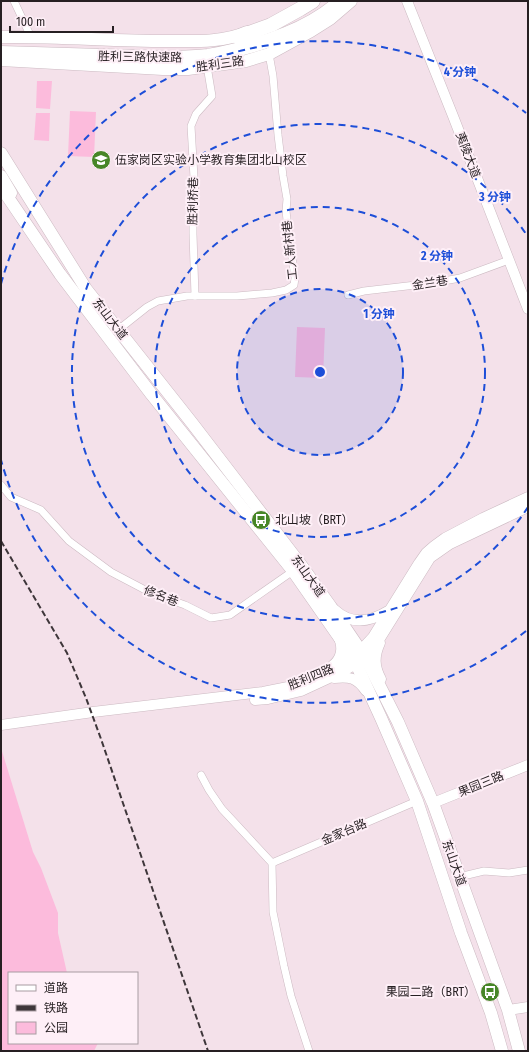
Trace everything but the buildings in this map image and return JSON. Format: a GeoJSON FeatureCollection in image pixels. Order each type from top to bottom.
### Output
{"type":"FeatureCollection","features":[{"type":"Feature","properties":{"kind":"highway"},"geometry":{"type":"LineString","coordinates":[[238,36],[271,25],[300,10],[313,1]]}},
{"type":"Feature","properties":{"kind":"highway"},"geometry":{"type":"LineString","coordinates":[[276,34],[327,1]]}},
{"type":"Feature","properties":{"kind":"highway"},"geometry":{"type":"LineString","coordinates":[[36,62],[59,60],[147,64],[221,60],[267,49],[293,37],[341,1]]}},
{"type":"Feature","properties":{"kind":"highway"},"geometry":{"type":"LineString","coordinates":[[276,34],[299,28],[321,17]]}},
{"type":"Feature","properties":{"kind":"highway","name":"胜利三路快速路"},"geometry":{"type":"LineString","coordinates":[[1,45],[133,51],[197,50],[226,46],[250,39],[276,34]]}},
{"type":"Feature","properties":{"kind":"highway","name":"胜利三路快速路"},"geometry":{"type":"LineString","coordinates":[[1,52],[111,57],[206,56],[253,46],[276,34]]}},
{"type":"Feature","properties":{"kind":"main road","name":"胜利三路"},"geometry":{"type":"LineString","coordinates":[[1,37],[203,41],[238,36],[283,14],[302,1]]}},
{"type":"Feature","properties":{"kind":"main road","name":"胜利三路"},"geometry":{"type":"LineString","coordinates":[[1,60],[163,69],[188,69],[246,61],[270,54],[311,31],[330,19],[351,1]]}},
{"type":"Feature","properties":{"kind":"main road","name":"夷陵大道"},"geometry":{"type":"LineString","coordinates":[[407,1],[528,309]]}},
{"type":"Feature","properties":{"kind":"main road","name":"夷陵大道"},"geometry":{"type":"LineString","coordinates":[[412,1],[528,296]]}},
{"type":"Feature","properties":{"kind":"main road","name":"东山大道"},"geometry":{"type":"LineString","coordinates":[[1,153],[81,292],[152,395],[293,571],[338,636],[359,657],[381,718],[417,801],[461,933],[491,1013],[502,1051]]}},
{"type":"Feature","properties":{"kind":"main road"},"geometry":{"type":"LineString","coordinates":[[1,163],[30,212],[80,285],[81,292]]}},
{"type":"Feature","properties":{"kind":"main road"},"geometry":{"type":"LineString","coordinates":[[1,176],[81,292]]}},
{"type":"Feature","properties":{"kind":"main road","name":"东山大道"},"geometry":{"type":"LineString","coordinates":[[1,187],[60,274],[81,292],[118,330],[301,564],[331,607],[398,722],[433,803],[508,1010],[519,1051]]}},
{"type":"Feature","properties":{"kind":"main road","name":"胜利四路"},"geometry":{"type":"LineString","coordinates":[[1,730],[268,698],[301,691],[326,676],[339,666],[359,657],[377,643],[419,563],[426,553],[434,546],[457,531],[528,497]]}},
{"type":"Feature","properties":{"kind":"main road","name":"胜利四路"},"geometry":{"type":"LineString","coordinates":[[391,615],[430,558],[450,544],[528,507]]}},
{"type":"Feature","properties":{"kind":"main road"},"geometry":{"type":"LineString","coordinates":[[331,607],[346,618],[357,620],[391,615],[376,654],[375,661],[379,676],[391,700],[398,722]]}},
{"type":"Feature","properties":{"kind":"main road"},"geometry":{"type":"LineString","coordinates":[[326,676],[337,662],[342,650],[338,636]]}},
{"type":"Feature","properties":{"kind":"main road"},"geometry":{"type":"LineString","coordinates":[[326,676],[353,678],[361,683],[381,718]]}},
{"type":"Feature","properties":{"kind":"main road","name":"胜利四路"},"geometry":{"type":"LineString","coordinates":[[1,725],[93,712],[263,692],[298,685],[326,676]]}},
{"type":"Feature","properties":{"kind":"main road","name":"果园三路"},"geometry":{"type":"LineString","coordinates":[[433,803],[528,765]]}},
{"type":"Feature","properties":{"kind":"main road"},"geometry":{"type":"LineString","coordinates":[[508,1010],[528,1007]]}},
{"type":"Feature","properties":{"kind":"street"},"geometry":{"type":"LineString","coordinates":[[14,1],[31,37]]}},
{"type":"Feature","properties":{"kind":"street","name":"工人新村巷"},"geometry":{"type":"LineString","coordinates":[[118,330],[147,307],[158,301],[195,296],[237,296],[272,293],[286,290],[294,285],[295,278],[286,211],[287,199],[283,176],[270,54]]}},
{"type":"Feature","properties":{"kind":"street","name":"胜利桥巷"},"geometry":{"type":"LineString","coordinates":[[195,296],[192,234],[195,195],[191,126],[196,114],[212,96],[207,66]]}},
{"type":"Feature","properties":{"kind":"street","name":"金兰巷"},"geometry":{"type":"LineString","coordinates":[[348,295],[460,278],[509,260]]}},
{"type":"Feature","properties":{"kind":"street","name":"修名巷"},"geometry":{"type":"LineString","coordinates":[[1,485],[11,497],[41,510],[69,541],[111,572],[151,593],[185,605],[211,618],[230,615],[293,571]]}},
{"type":"Feature","properties":{"kind":"street"},"geometry":{"type":"LineString","coordinates":[[201,774],[209,790],[222,809],[272,863],[274,912],[284,966],[291,996],[309,1051]]}},
{"type":"Feature","properties":{"kind":"street","name":"金家台路"},"geometry":{"type":"LineString","coordinates":[[272,863],[417,801]]}},
{"type":"Feature","properties":{"kind":"street"},"geometry":{"type":"LineString","coordinates":[[460,877],[484,871],[509,873],[528,870]]}},
{"type":"Feature","properties":{"kind":"green space"},"geometry":{"type":"Polygon","coordinates":[[[37,81],[52,81],[50,109],[36,108],[37,81]]]}},
{"type":"Feature","properties":{"kind":"green space"},"geometry":{"type":"Polygon","coordinates":[[[70,111],[96,112],[94,157],[68,156],[70,111]]]}},
{"type":"Feature","properties":{"kind":"green space"},"geometry":{"type":"Polygon","coordinates":[[[36,113],[50,113],[49,141],[34,140],[36,113]]]}},
{"type":"Feature","properties":{"kind":"green space"},"geometry":{"type":"Polygon","coordinates":[[[297,327],[325,328],[323,378],[295,377],[297,327]]]}},
{"type":"Feature","properties":{"kind":"green space"},"geometry":{"type":"Polygon","coordinates":[[[1,748],[33,852],[41,868],[58,913],[58,933],[67,972],[8,972],[8,1044],[98,1044],[94,1051],[1,1051],[1,748]]]}},
{"type":"Feature","properties":{"kind":"railway"},"geometry":{"type":"LineString","coordinates":[[1,541],[67,653],[86,698],[208,1051]]}},
{"type":"Feature","properties":{"kind":"place","name":"伍家岗区实验小学教育集团北山校区"},"geometry":{"type":"Point","coordinates":[101,160]}},
{"type":"Feature","properties":{"kind":"place","name":"北山坡（BRT）"},"geometry":{"type":"Point","coordinates":[261,520]}},
{"type":"Feature","properties":{"kind":"place","name":"果园二路（BRT）"},"geometry":{"type":"Point","coordinates":[490,992]}}]}
